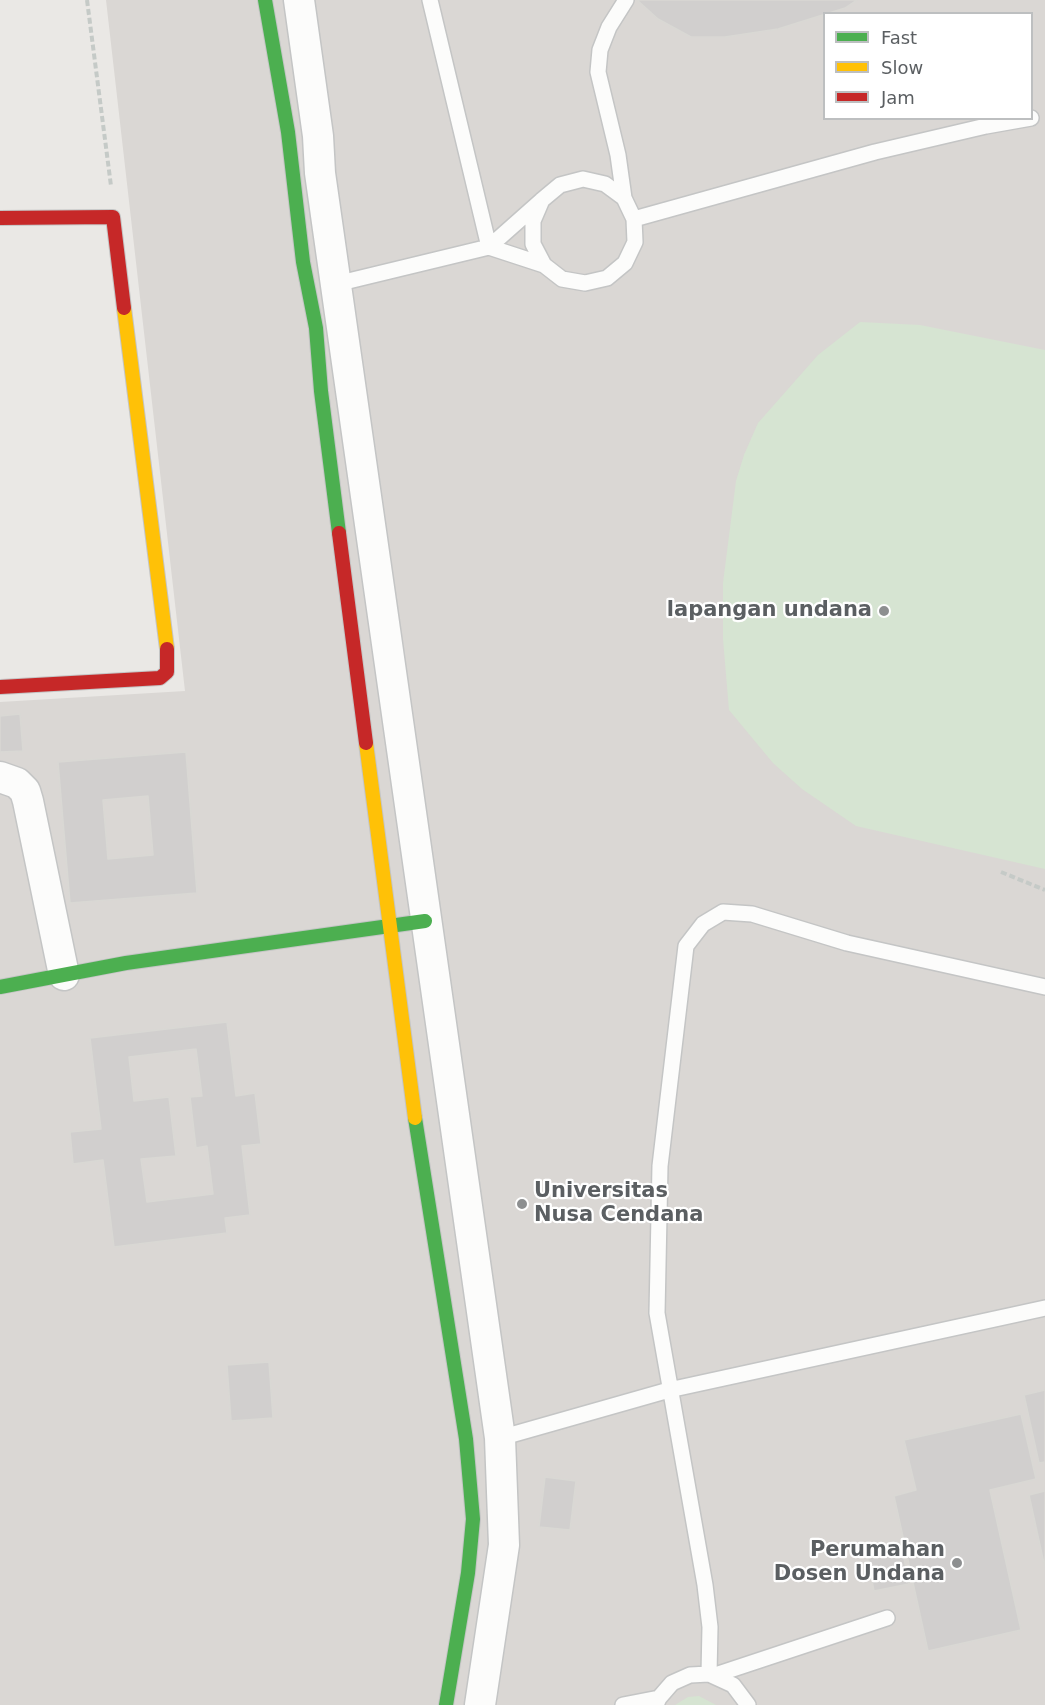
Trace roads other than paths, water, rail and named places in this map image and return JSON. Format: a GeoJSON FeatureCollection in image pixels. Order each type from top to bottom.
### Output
{"type":"FeatureCollection","features":[{"type":"Feature","properties":{"kind":"street"},"geometry":{"type":"LineString","coordinates":[[265,0],[288,132],[323,267],[316,328],[321,391],[422,1169],[466,1439],[473,1519],[468,1574],[446,1705]]}},
{"type":"Feature","properties":{"kind":"street"},"geometry":{"type":"LineString","coordinates":[[299,0],[323,267],[425,921],[500,1438],[504,1545],[480,1705]]}},
{"type":"Feature","properties":{"kind":"street"},"geometry":{"type":"LineString","coordinates":[[0,218],[113,217],[169,663],[167,672],[160,678],[0,687]]}},
{"type":"Feature","properties":{"kind":"street"},"geometry":{"type":"LineString","coordinates":[[0,777],[17,783],[25,791],[64,975]]}},
{"type":"Feature","properties":{"kind":"street"},"geometry":{"type":"LineString","coordinates":[[0,987],[126,963],[425,921]]}},
{"type":"Feature","properties":{"kind":"street"},"geometry":{"type":"LineString","coordinates":[[466,1439],[500,1438]]}},
{"type":"Feature","properties":{"kind":"lane"},"geometry":{"type":"LineString","coordinates":[[430,0],[489,247]]}},
{"type":"Feature","properties":{"kind":"lane"},"geometry":{"type":"LineString","coordinates":[[323,267],[489,247],[544,265],[562,279],[585,284],[607,278],[625,263],[634,242],[634,219],[624,198],[618,155],[598,72],[600,50],[606,34],[626,0]]}},
{"type":"Feature","properties":{"kind":"lane"},"geometry":{"type":"LineString","coordinates":[[634,219],[875,152],[1020,120]]}},
{"type":"Feature","properties":{"kind":"lane"},"geometry":{"type":"LineString","coordinates":[[489,247],[560,185],[583,179],[605,184],[624,198]]}},
{"type":"Feature","properties":{"kind":"lane"},"geometry":{"type":"LineString","coordinates":[[542,200],[533,221],[534,244],[544,265]]}},
{"type":"Feature","properties":{"kind":"lane"},"geometry":{"type":"LineString","coordinates":[[712,1675],[705,1585],[657,1312],[660,1166],[686,946],[703,924],[723,912],[752,914],[847,943],[1045,987]]}},
{"type":"Feature","properties":{"kind":"lane"},"geometry":{"type":"LineString","coordinates":[[500,1438],[669,1390],[1045,1308]]}},
{"type":"Feature","properties":{"kind":"lane"},"geometry":{"type":"LineString","coordinates":[[623,1705],[658,1701],[672,1683],[690,1675],[712,1675],[887,1618]]}},
{"type":"Feature","properties":{"kind":"lane"},"geometry":{"type":"LineString","coordinates":[[712,1675],[733,1685],[748,1705]]}},
{"type":"Feature","properties":{"kind":"place","name":"lapangan undana"},"geometry":{"type":"Point","coordinates":[884,611]}},
{"type":"Feature","properties":{"kind":"place","name":"Universitas Nusa Cendana"},"geometry":{"type":"Point","coordinates":[522,1204]}},
{"type":"Feature","properties":{"kind":"place","name":"Perumahan Dosen Undana"},"geometry":{"type":"Point","coordinates":[957,1563]}}]}
